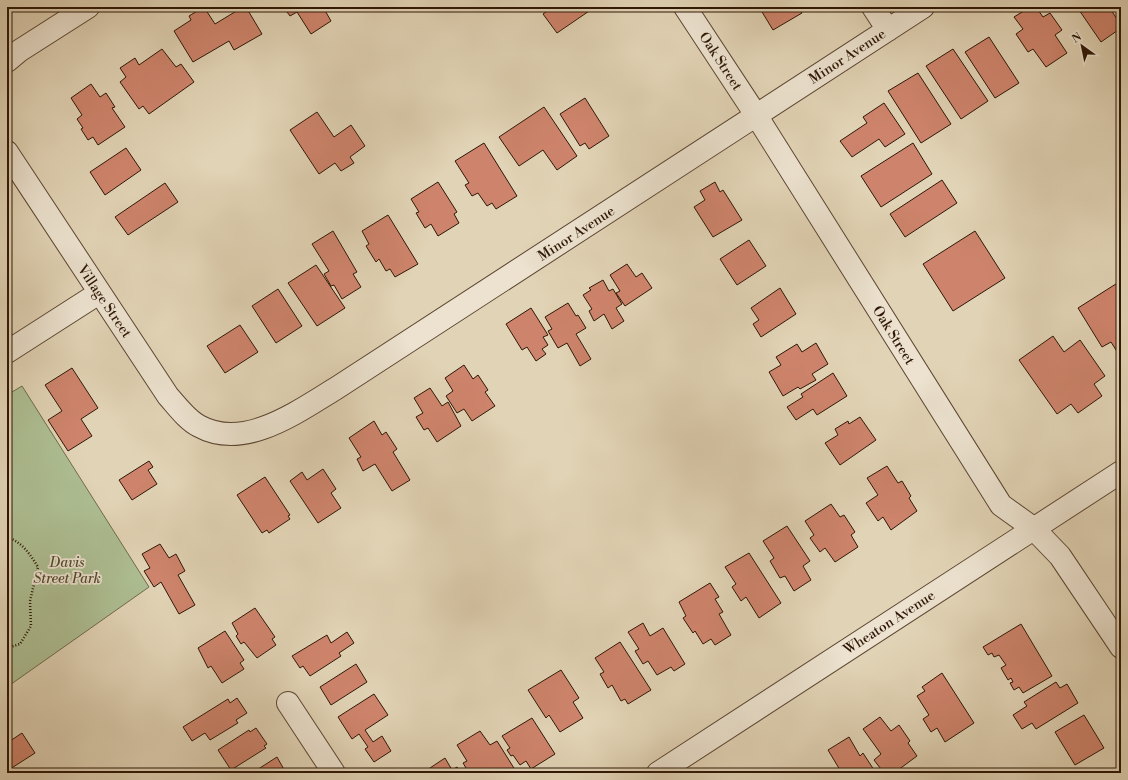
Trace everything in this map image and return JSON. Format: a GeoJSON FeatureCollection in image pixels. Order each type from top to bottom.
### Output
{"type":"FeatureCollection","features":[{"type":"Feature","properties":{"kind":"street"},"geometry":{"type":"LineString","coordinates":[[7,61],[19,51],[88,7]]}},
{"type":"Feature","properties":{"kind":"street","name":"Oak Street"},"geometry":{"type":"LineString","coordinates":[[685,7],[756,116],[1001,505],[1033,528],[1060,556],[1121,647]]}},
{"type":"Feature","properties":{"kind":"street"},"geometry":{"type":"LineString","coordinates":[[873,7],[888,30]]}},
{"type":"Feature","properties":{"kind":"street","name":"Minor Avenue"},"geometry":{"type":"LineString","coordinates":[[219,432],[243,434],[285,419],[335,389],[923,7]]}},
{"type":"Feature","properties":{"kind":"street","name":"Village Street"},"geometry":{"type":"LineString","coordinates":[[7,152],[99,293],[176,405],[199,426],[219,432]]}},
{"type":"Feature","properties":{"kind":"street"},"geometry":{"type":"LineString","coordinates":[[7,352],[99,293]]}},
{"type":"Feature","properties":{"kind":"street","name":"Wheaton Avenue"},"geometry":{"type":"LineString","coordinates":[[658,773],[1121,472]]}},
{"type":"Feature","properties":{"kind":"street"},"geometry":{"type":"LineString","coordinates":[[288,703],[334,773]]}},
{"type":"Feature","properties":{"kind":"path"},"geometry":{"type":"LineString","coordinates":[[7,538],[16,540],[28,552],[38,567],[30,601],[31,626],[20,644],[7,648]]}},
{"type":"Feature","properties":{"kind":"green space","name":"Davis Street Park"},"geometry":{"type":"Polygon","coordinates":[[[22,386],[149,587],[7,687],[7,395],[22,386]]]}},
{"type":"Feature","properties":{"kind":"building"},"geometry":{"type":"Polygon","coordinates":[[[204,7],[215,24],[243,7],[246,7],[262,34],[234,50],[229,41],[193,62],[174,31],[191,20],[189,16],[204,7]]]}},
{"type":"Feature","properties":{"kind":"building"},"geometry":{"type":"Polygon","coordinates":[[[323,7],[331,21],[311,34],[297,12],[290,16],[284,8],[323,7]]]}},
{"type":"Feature","properties":{"kind":"building"},"geometry":{"type":"Polygon","coordinates":[[[553,7],[595,7],[557,33],[543,14],[553,7]]]}},
{"type":"Feature","properties":{"kind":"building"},"geometry":{"type":"Polygon","coordinates":[[[759,7],[799,7],[802,13],[773,30],[759,7]]]}},
{"type":"Feature","properties":{"kind":"building"},"geometry":{"type":"Polygon","coordinates":[[[1030,7],[1036,7],[1043,17],[1050,13],[1062,30],[1055,35],[1067,53],[1046,67],[1033,49],[1028,52],[1016,34],[1023,29],[1014,17],[1030,7]]]}},
{"type":"Feature","properties":{"kind":"building"},"geometry":{"type":"Polygon","coordinates":[[[1077,7],[1109,7],[1121,25],[1121,28],[1101,42],[1077,7]]]}},
{"type":"Feature","properties":{"kind":"building"},"geometry":{"type":"Polygon","coordinates":[[[989,37],[1019,83],[995,98],[965,52],[989,37]]]}},
{"type":"Feature","properties":{"kind":"building"},"geometry":{"type":"Polygon","coordinates":[[[162,49],[176,67],[181,64],[194,82],[149,114],[143,106],[139,109],[120,82],[126,77],[120,68],[135,58],[139,65],[162,49]]]}},
{"type":"Feature","properties":{"kind":"building"},"geometry":{"type":"Polygon","coordinates":[[[953,49],[988,101],[961,119],[926,66],[953,49]]]}},
{"type":"Feature","properties":{"kind":"building"},"geometry":{"type":"Polygon","coordinates":[[[918,73],[951,124],[921,143],[888,91],[918,73]]]}},
{"type":"Feature","properties":{"kind":"building"},"geometry":{"type":"Polygon","coordinates":[[[91,84],[100,97],[106,93],[115,107],[112,108],[125,127],[98,145],[93,137],[88,140],[81,129],[83,128],[77,119],[82,115],[71,98],[91,84]]]}},
{"type":"Feature","properties":{"kind":"building"},"geometry":{"type":"Polygon","coordinates":[[[585,98],[609,136],[589,149],[585,143],[580,146],[560,114],[585,98]]]}},
{"type":"Feature","properties":{"kind":"building"},"geometry":{"type":"Polygon","coordinates":[[[884,103],[905,134],[885,147],[879,139],[852,157],[840,141],[867,123],[863,117],[884,103]]]}},
{"type":"Feature","properties":{"kind":"building"},"geometry":{"type":"Polygon","coordinates":[[[544,107],[577,156],[557,170],[543,150],[519,166],[499,137],[544,107]]]}},
{"type":"Feature","properties":{"kind":"building"},"geometry":{"type":"Polygon","coordinates":[[[317,112],[334,137],[351,125],[365,146],[350,157],[354,163],[341,171],[335,163],[319,174],[290,130],[317,112]]]}},
{"type":"Feature","properties":{"kind":"building"},"geometry":{"type":"Polygon","coordinates":[[[484,143],[517,196],[496,209],[492,203],[487,206],[478,193],[472,196],[465,185],[469,183],[455,161],[484,143]]]}},
{"type":"Feature","properties":{"kind":"building"},"geometry":{"type":"Polygon","coordinates":[[[913,143],[932,174],[881,207],[861,176],[913,143]]]}},
{"type":"Feature","properties":{"kind":"building"},"geometry":{"type":"Polygon","coordinates":[[[126,148],[141,170],[105,195],[90,172],[126,148]]]}},
{"type":"Feature","properties":{"kind":"building"},"geometry":{"type":"Polygon","coordinates":[[[942,180],[957,203],[905,237],[890,214],[942,180]]]}},
{"type":"Feature","properties":{"kind":"building"},"geometry":{"type":"Polygon","coordinates":[[[438,182],[457,212],[454,214],[459,223],[438,236],[431,224],[425,228],[416,213],[419,212],[411,199],[438,182]]]}},
{"type":"Feature","properties":{"kind":"building"},"geometry":{"type":"Polygon","coordinates":[[[715,182],[720,192],[723,190],[742,220],[713,237],[694,207],[705,200],[700,191],[715,182]]]}},
{"type":"Feature","properties":{"kind":"building"},"geometry":{"type":"Polygon","coordinates":[[[165,183],[178,202],[128,235],[115,217],[165,183]]]}},
{"type":"Feature","properties":{"kind":"building"},"geometry":{"type":"Polygon","coordinates":[[[388,215],[418,264],[395,277],[390,269],[386,271],[379,259],[376,262],[366,246],[369,244],[362,231],[388,215]]]}},
{"type":"Feature","properties":{"kind":"building"},"geometry":{"type":"Polygon","coordinates":[[[333,231],[357,272],[353,274],[361,287],[342,299],[334,285],[331,286],[324,274],[329,271],[312,244],[333,231]]]}},
{"type":"Feature","properties":{"kind":"building"},"geometry":{"type":"Polygon","coordinates":[[[975,231],[1005,278],[953,311],[923,264],[975,231]]]}},
{"type":"Feature","properties":{"kind":"building"},"geometry":{"type":"Polygon","coordinates":[[[749,240],[766,266],[737,285],[720,259],[749,240]]]}},
{"type":"Feature","properties":{"kind":"building"},"geometry":{"type":"Polygon","coordinates":[[[627,264],[636,277],[642,273],[652,288],[625,306],[616,293],[620,291],[610,275],[627,264]]]}},
{"type":"Feature","properties":{"kind":"building"},"geometry":{"type":"Polygon","coordinates":[[[316,265],[345,308],[317,326],[288,283],[316,265]]]}},
{"type":"Feature","properties":{"kind":"building"},"geometry":{"type":"Polygon","coordinates":[[[603,280],[609,291],[613,289],[622,304],[616,308],[624,321],[612,329],[604,314],[594,321],[589,311],[592,309],[583,295],[591,290],[589,288],[603,280]]]}},
{"type":"Feature","properties":{"kind":"building"},"geometry":{"type":"Polygon","coordinates":[[[1119,282],[1121,285],[1121,358],[1111,342],[1102,347],[1078,308],[1119,282]]]}},
{"type":"Feature","properties":{"kind":"building"},"geometry":{"type":"Polygon","coordinates":[[[780,288],[796,314],[761,337],[753,324],[759,320],[751,308],[780,288]]]}},
{"type":"Feature","properties":{"kind":"building"},"geometry":{"type":"Polygon","coordinates":[[[278,289],[302,326],[276,343],[252,306],[278,289]]]}},
{"type":"Feature","properties":{"kind":"building"},"geometry":{"type":"Polygon","coordinates":[[[568,303],[586,328],[576,334],[591,359],[580,366],[567,343],[558,348],[548,331],[552,329],[545,317],[568,303]]]}},
{"type":"Feature","properties":{"kind":"building"},"geometry":{"type":"Polygon","coordinates":[[[531,308],[548,335],[543,337],[548,345],[542,349],[546,354],[536,361],[527,347],[522,350],[506,324],[531,308]]]}},
{"type":"Feature","properties":{"kind":"building"},"geometry":{"type":"Polygon","coordinates":[[[240,325],[258,352],[225,373],[207,346],[240,325]]]}},
{"type":"Feature","properties":{"kind":"building"},"geometry":{"type":"Polygon","coordinates":[[[1053,336],[1064,352],[1080,340],[1105,376],[1094,384],[1102,396],[1078,413],[1071,404],[1057,414],[1019,360],[1053,336]]]}},
{"type":"Feature","properties":{"kind":"building"},"geometry":{"type":"Polygon","coordinates":[[[816,343],[828,364],[812,374],[816,380],[800,389],[798,387],[783,396],[769,372],[781,365],[776,357],[797,344],[802,352],[816,343]]]}},
{"type":"Feature","properties":{"kind":"building"},"geometry":{"type":"Polygon","coordinates":[[[464,365],[473,379],[478,375],[488,390],[485,392],[495,406],[472,421],[464,409],[457,413],[446,396],[453,391],[445,378],[464,365]]]}},
{"type":"Feature","properties":{"kind":"building"},"geometry":{"type":"Polygon","coordinates":[[[72,368],[98,408],[81,419],[92,436],[68,451],[48,420],[62,411],[45,385],[72,368]]]}},
{"type":"Feature","properties":{"kind":"building"},"geometry":{"type":"Polygon","coordinates":[[[833,373],[847,396],[817,415],[813,409],[796,420],[787,407],[803,397],[801,394],[833,373]]]}},
{"type":"Feature","properties":{"kind":"building"},"geometry":{"type":"Polygon","coordinates":[[[430,388],[442,406],[448,402],[461,426],[437,442],[428,428],[424,430],[416,417],[423,413],[414,398],[430,388]]]}},
{"type":"Feature","properties":{"kind":"building"},"geometry":{"type":"Polygon","coordinates":[[[860,417],[876,440],[840,465],[825,443],[838,435],[835,429],[848,421],[849,424],[860,417]]]}},
{"type":"Feature","properties":{"kind":"building"},"geometry":{"type":"Polygon","coordinates":[[[374,421],[382,435],[386,432],[397,449],[393,452],[410,480],[392,491],[375,464],[363,471],[357,459],[361,457],[349,438],[374,421]]]}},
{"type":"Feature","properties":{"kind":"building"},"geometry":{"type":"Polygon","coordinates":[[[149,461],[153,467],[148,470],[157,484],[132,500],[119,480],[149,461]]]}},
{"type":"Feature","properties":{"kind":"building"},"geometry":{"type":"Polygon","coordinates":[[[887,466],[898,483],[902,481],[911,496],[909,498],[917,511],[891,530],[883,517],[878,521],[866,503],[878,495],[867,478],[887,466]]]}},
{"type":"Feature","properties":{"kind":"building"},"geometry":{"type":"Polygon","coordinates":[[[323,469],[336,489],[331,493],[341,508],[318,523],[290,481],[302,472],[307,480],[323,469]]]}},
{"type":"Feature","properties":{"kind":"building"},"geometry":{"type":"Polygon","coordinates":[[[265,477],[290,515],[288,516],[290,519],[269,533],[267,530],[262,533],[237,495],[265,477]]]}},
{"type":"Feature","properties":{"kind":"building"},"geometry":{"type":"Polygon","coordinates":[[[831,504],[840,517],[844,515],[855,532],[851,535],[858,547],[835,562],[825,548],[820,552],[810,538],[814,535],[805,521],[831,504]]]}},
{"type":"Feature","properties":{"kind":"building"},"geometry":{"type":"Polygon","coordinates":[[[787,526],[810,561],[803,566],[811,580],[794,591],[785,576],[780,578],[770,561],[774,558],[763,541],[787,526]]]}},
{"type":"Feature","properties":{"kind":"building"},"geometry":{"type":"Polygon","coordinates":[[[160,544],[169,558],[176,554],[185,571],[178,575],[195,605],[179,614],[161,582],[154,587],[144,571],[150,568],[142,554],[160,544]]]}},
{"type":"Feature","properties":{"kind":"building"},"geometry":{"type":"Polygon","coordinates":[[[749,553],[781,603],[759,618],[746,597],[741,601],[732,587],[736,584],[725,567],[749,553]]]}},
{"type":"Feature","properties":{"kind":"building"},"geometry":{"type":"Polygon","coordinates":[[[710,583],[719,597],[715,599],[723,612],[719,614],[731,635],[715,645],[711,639],[703,644],[695,631],[693,633],[683,618],[686,616],[679,602],[710,583]]]}},
{"type":"Feature","properties":{"kind":"building"},"geometry":{"type":"Polygon","coordinates":[[[255,608],[275,637],[272,639],[276,645],[257,658],[244,642],[241,644],[236,636],[238,634],[232,623],[255,608]]]}},
{"type":"Feature","properties":{"kind":"building"},"geometry":{"type":"Polygon","coordinates":[[[643,623],[650,636],[663,628],[685,664],[674,671],[671,667],[657,675],[648,661],[643,664],[635,651],[639,649],[628,632],[643,623]]]}},
{"type":"Feature","properties":{"kind":"building"},"geometry":{"type":"Polygon","coordinates":[[[1021,624],[1052,676],[1023,693],[1019,687],[1014,690],[1010,683],[1013,682],[1011,678],[1008,680],[1001,668],[1006,665],[999,655],[994,657],[992,653],[988,655],[983,647],[1021,624]]]}},
{"type":"Feature","properties":{"kind":"building"},"geometry":{"type":"Polygon","coordinates":[[[225,631],[244,660],[240,663],[244,669],[222,683],[211,666],[208,668],[198,648],[225,631]]]}},
{"type":"Feature","properties":{"kind":"building"},"geometry":{"type":"Polygon","coordinates":[[[347,632],[354,643],[339,653],[341,656],[310,676],[303,666],[300,668],[292,656],[327,635],[331,643],[347,632]]]}},
{"type":"Feature","properties":{"kind":"building"},"geometry":{"type":"Polygon","coordinates":[[[620,642],[651,690],[628,704],[625,699],[621,701],[612,685],[608,688],[600,674],[604,672],[595,658],[620,642]]]}},
{"type":"Feature","properties":{"kind":"building"},"geometry":{"type":"Polygon","coordinates":[[[356,664],[367,682],[331,705],[320,687],[356,664]]]}},
{"type":"Feature","properties":{"kind":"building"},"geometry":{"type":"Polygon","coordinates":[[[561,670],[579,698],[573,702],[583,718],[560,732],[549,715],[546,718],[528,690],[561,670]]]}},
{"type":"Feature","properties":{"kind":"building"},"geometry":{"type":"Polygon","coordinates":[[[942,673],[974,723],[945,742],[937,728],[931,732],[923,719],[929,715],[917,696],[925,691],[922,687],[942,673]]]}},
{"type":"Feature","properties":{"kind":"building"},"geometry":{"type":"Polygon","coordinates":[[[1056,682],[1060,688],[1067,684],[1078,703],[1036,729],[1032,723],[1022,729],[1013,715],[1027,706],[1024,702],[1056,682]]]}},
{"type":"Feature","properties":{"kind":"building"},"geometry":{"type":"Polygon","coordinates":[[[374,694],[388,715],[365,730],[373,742],[382,736],[391,751],[374,762],[365,749],[368,747],[359,734],[352,739],[338,717],[374,694]]]}},
{"type":"Feature","properties":{"kind":"building"},"geometry":{"type":"Polygon","coordinates":[[[237,698],[247,713],[236,720],[238,723],[210,740],[205,733],[192,741],[183,727],[228,699],[230,703],[237,698]]]}},
{"type":"Feature","properties":{"kind":"building"},"geometry":{"type":"Polygon","coordinates":[[[1084,715],[1104,748],[1075,765],[1055,732],[1084,715]]]}},
{"type":"Feature","properties":{"kind":"building"},"geometry":{"type":"Polygon","coordinates":[[[880,717],[891,731],[899,725],[910,741],[908,743],[917,756],[894,773],[884,773],[874,760],[881,754],[863,729],[880,717]]]}},
{"type":"Feature","properties":{"kind":"building"},"geometry":{"type":"Polygon","coordinates":[[[532,718],[555,754],[531,769],[526,761],[520,765],[513,755],[511,756],[507,750],[510,748],[502,736],[532,718]]]}},
{"type":"Feature","properties":{"kind":"building"},"geometry":{"type":"Polygon","coordinates":[[[256,728],[267,744],[264,746],[266,748],[231,770],[218,750],[249,730],[250,732],[256,728]]]}},
{"type":"Feature","properties":{"kind":"building"},"geometry":{"type":"Polygon","coordinates":[[[480,731],[490,745],[497,741],[517,773],[469,773],[463,763],[467,761],[457,745],[480,731]]]}},
{"type":"Feature","properties":{"kind":"building"},"geometry":{"type":"Polygon","coordinates":[[[22,733],[35,753],[7,771],[7,743],[22,733]]]}},
{"type":"Feature","properties":{"kind":"building"},"geometry":{"type":"Polygon","coordinates":[[[849,737],[860,756],[863,753],[876,773],[834,773],[840,770],[828,750],[849,737]]]}},
{"type":"Feature","properties":{"kind":"building"},"geometry":{"type":"Polygon","coordinates":[[[277,757],[286,773],[252,773],[277,757]]]}},
{"type":"Feature","properties":{"kind":"building"},"geometry":{"type":"Polygon","coordinates":[[[445,758],[452,770],[457,767],[461,773],[428,773],[427,770],[445,758]]]}}]}
